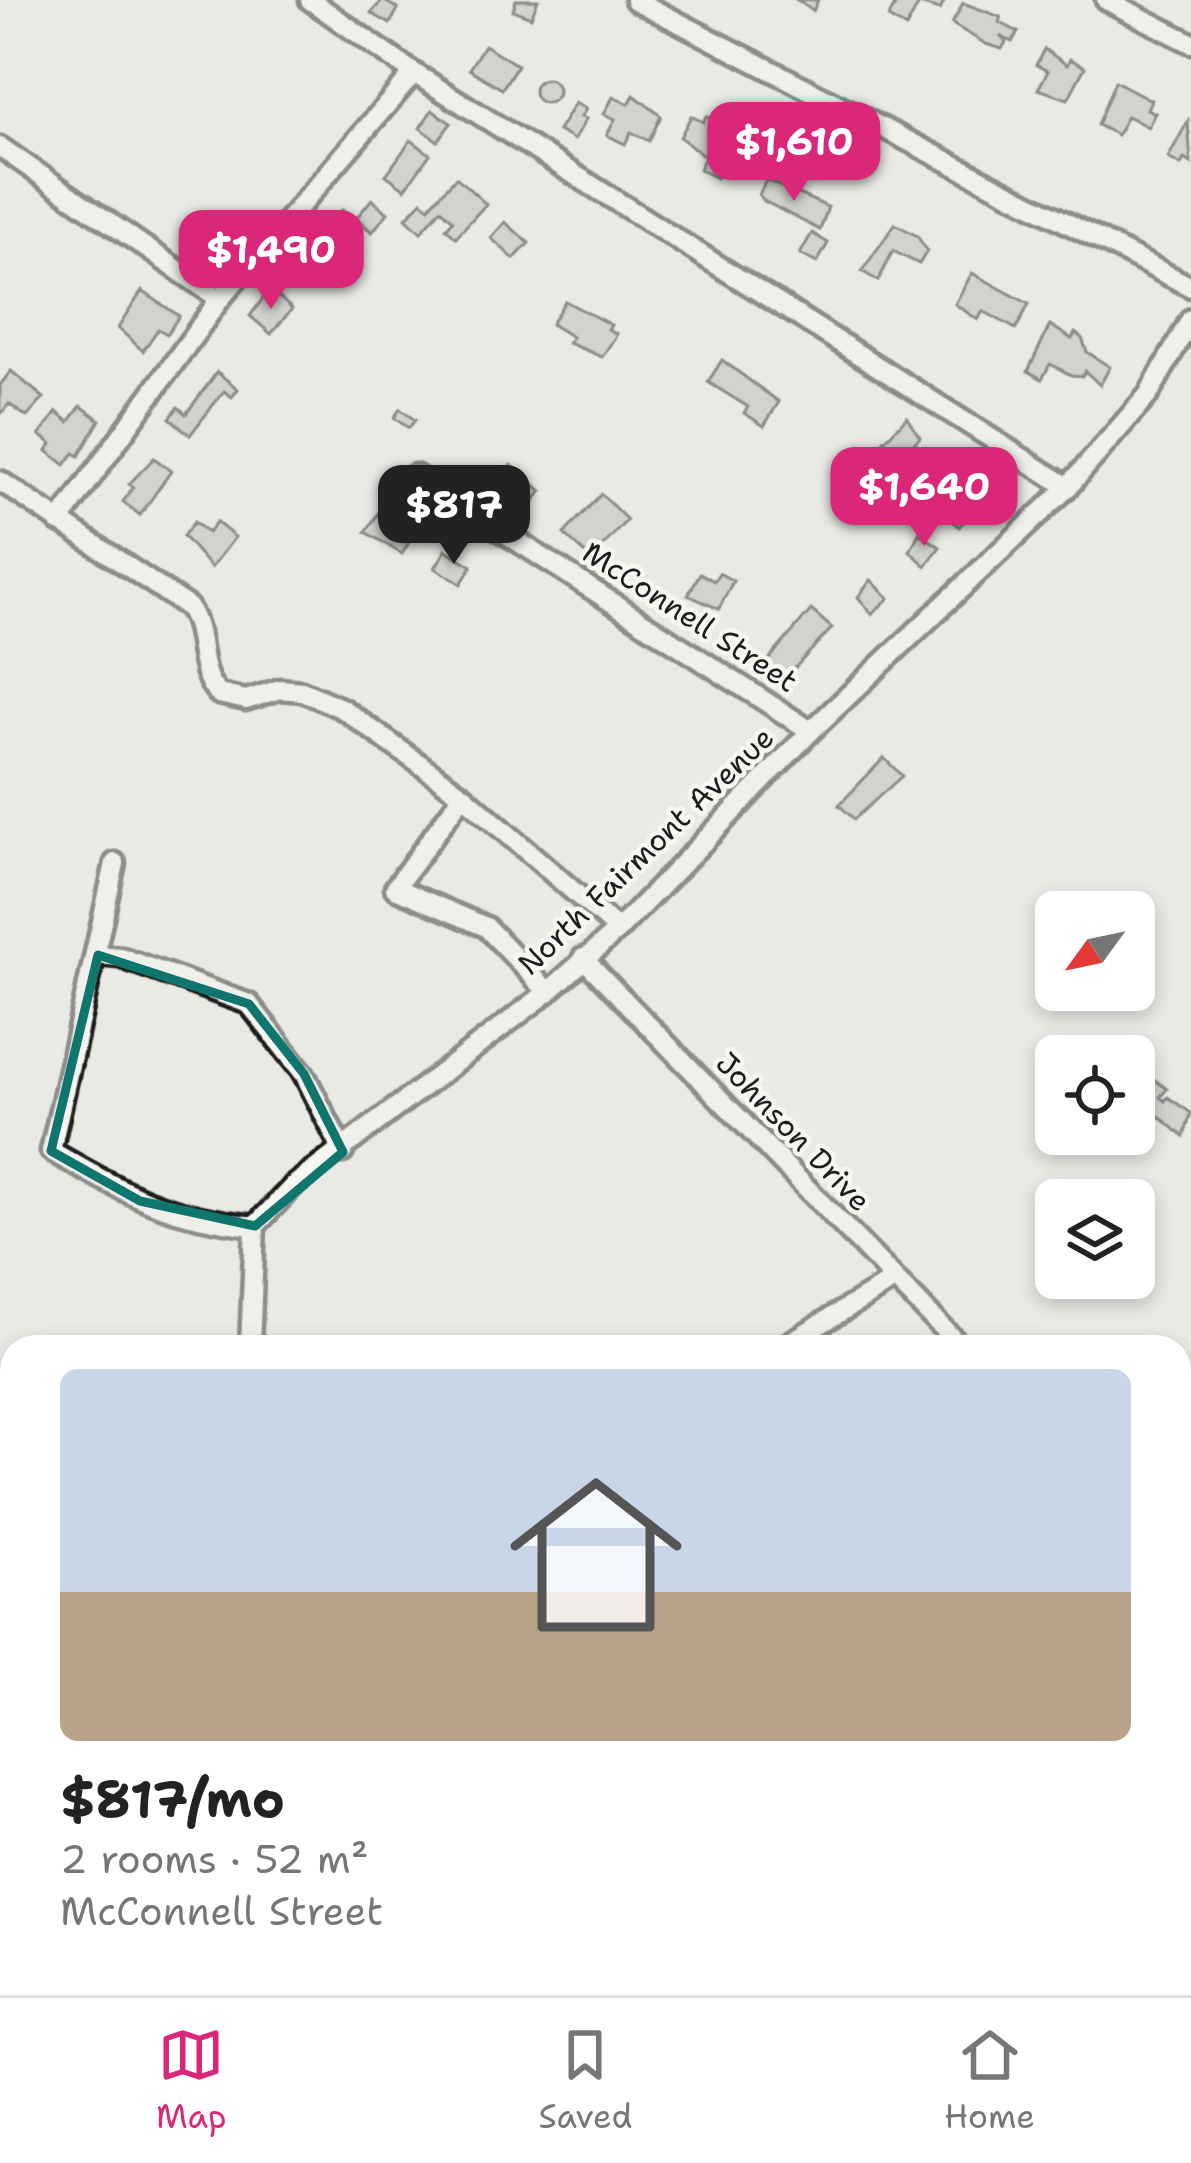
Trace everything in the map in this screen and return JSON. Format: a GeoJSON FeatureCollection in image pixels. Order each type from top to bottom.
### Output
{"type":"FeatureCollection","features":[{"type":"Feature","properties":{"kind":"street"},"geometry":{"type":"LineString","coordinates":[[310,0],[341,9],[414,73],[1068,487]]}},
{"type":"Feature","properties":{"kind":"street"},"geometry":{"type":"LineString","coordinates":[[635,0],[1191,287]]}},
{"type":"Feature","properties":{"kind":"street"},"geometry":{"type":"LineString","coordinates":[[1106,0],[1191,43]]}},
{"type":"Feature","properties":{"kind":"street"},"geometry":{"type":"LineString","coordinates":[[59,522],[220,299],[414,73]]}},
{"type":"Feature","properties":{"kind":"street"},"geometry":{"type":"LineString","coordinates":[[0,147],[220,299]]}},
{"type":"Feature","properties":{"kind":"street","name":"North Fairmont Avenue"},"geometry":{"type":"LineString","coordinates":[[256,1226],[293,1186],[548,992],[618,930],[811,731],[1068,487],[1149,394],[1191,319]]}},
{"type":"Feature","properties":{"kind":"street","name":"McConnell Street"},"geometry":{"type":"LineString","coordinates":[[415,475],[811,731]]}},
{"type":"Feature","properties":{"kind":"street"},"geometry":{"type":"LineString","coordinates":[[0,481],[188,607],[202,627],[204,674],[219,694],[246,700],[280,688],[343,710],[463,795],[618,930]]}},
{"type":"Feature","properties":{"kind":"street"},"geometry":{"type":"LineString","coordinates":[[463,795],[395,888],[486,927],[548,992]]}},
{"type":"Feature","properties":{"kind":"street"},"geometry":{"type":"LineString","coordinates":[[115,862],[51,1151],[140,1201],[191,1219],[256,1226],[251,1335]]}},
{"type":"Feature","properties":{"kind":"street"},"geometry":{"type":"LineString","coordinates":[[98,955],[120,957],[249,1004],[304,1073],[343,1151]]}},
{"type":"Feature","properties":{"kind":"street","name":"Johnson Drive"},"geometry":{"type":"LineString","coordinates":[[583,958],[949,1335]]}},
{"type":"Feature","properties":{"kind":"street"},"geometry":{"type":"LineString","coordinates":[[802,1335],[894,1280]]}},
{"type":"Feature","properties":{"kind":"highlighted area"},"geometry":{"type":"Polygon","coordinates":[[[98,955],[249,1004],[304,1074],[343,1152],[255,1226],[140,1201],[51,1151],[98,955]]]}},
{"type":"Feature","properties":{"kind":"building"},"geometry":{"type":"Polygon","coordinates":[[[383,0],[398,9],[390,24],[371,13],[383,0]]]}},
{"type":"Feature","properties":{"kind":"building"},"geometry":{"type":"Polygon","coordinates":[[[516,0],[538,0],[531,17],[513,10],[516,0]]]}},
{"type":"Feature","properties":{"kind":"building"},"geometry":{"type":"Polygon","coordinates":[[[797,0],[818,0],[813,11],[797,0]]]}},
{"type":"Feature","properties":{"kind":"building"},"geometry":{"type":"Polygon","coordinates":[[[898,0],[945,0],[940,10],[919,4],[906,28],[888,18],[898,0]]]}},
{"type":"Feature","properties":{"kind":"building"},"geometry":{"type":"Polygon","coordinates":[[[963,3],[1001,17],[999,22],[1018,32],[1012,42],[1000,36],[1006,42],[1002,49],[952,24],[963,3]]]}},
{"type":"Feature","properties":{"kind":"building"},"geometry":{"type":"Polygon","coordinates":[[[484,45],[517,65],[502,89],[469,69],[484,45]]]}},
{"type":"Feature","properties":{"kind":"building"},"geometry":{"type":"Polygon","coordinates":[[[1044,49],[1067,65],[1070,59],[1085,67],[1068,99],[1038,89],[1048,71],[1036,65],[1044,49]]]}},
{"type":"Feature","properties":{"kind":"building"},"geometry":{"type":"Polygon","coordinates":[[[546,79],[558,91],[546,103],[534,91],[546,79]]]}},
{"type":"Feature","properties":{"kind":"building"},"geometry":{"type":"Polygon","coordinates":[[[1115,81],[1151,100],[1147,109],[1155,113],[1148,127],[1127,116],[1117,135],[1097,125],[1115,81]]]}},
{"type":"Feature","properties":{"kind":"building"},"geometry":{"type":"Polygon","coordinates":[[[634,95],[661,116],[649,141],[631,132],[625,144],[607,135],[615,119],[604,114],[613,97],[629,104],[634,95]]]}},
{"type":"Feature","properties":{"kind":"building"},"geometry":{"type":"Polygon","coordinates":[[[575,103],[586,109],[581,117],[586,119],[574,140],[558,131],[575,103]]]}},
{"type":"Feature","properties":{"kind":"building"},"geometry":{"type":"Polygon","coordinates":[[[432,110],[451,123],[438,141],[420,128],[432,110]]]}},
{"type":"Feature","properties":{"kind":"building"},"geometry":{"type":"Polygon","coordinates":[[[691,116],[703,122],[706,116],[739,133],[716,178],[699,169],[705,157],[680,137],[691,116]]]}},
{"type":"Feature","properties":{"kind":"building"},"geometry":{"type":"Polygon","coordinates":[[[1188,121],[1191,163],[1184,159],[1181,165],[1168,158],[1188,121]]]}},
{"type":"Feature","properties":{"kind":"building"},"geometry":{"type":"Polygon","coordinates":[[[411,140],[430,154],[405,189],[386,175],[411,140]]]}},
{"type":"Feature","properties":{"kind":"building"},"geometry":{"type":"Polygon","coordinates":[[[456,177],[486,204],[456,237],[446,228],[453,220],[441,209],[421,232],[406,218],[422,201],[429,207],[456,177]]]}},
{"type":"Feature","properties":{"kind":"building"},"geometry":{"type":"Polygon","coordinates":[[[766,180],[828,207],[820,230],[764,201],[759,195],[766,180]]]}},
{"type":"Feature","properties":{"kind":"building"},"geometry":{"type":"Polygon","coordinates":[[[372,199],[388,213],[372,232],[356,218],[372,199]]]}},
{"type":"Feature","properties":{"kind":"building"},"geometry":{"type":"Polygon","coordinates":[[[342,210],[357,222],[342,241],[327,229],[342,210]]]}},
{"type":"Feature","properties":{"kind":"building"},"geometry":{"type":"Polygon","coordinates":[[[505,222],[529,243],[514,259],[491,238],[505,222]]]}},
{"type":"Feature","properties":{"kind":"building"},"geometry":{"type":"Polygon","coordinates":[[[895,224],[917,236],[927,251],[919,264],[893,251],[878,281],[862,271],[895,224]]]}},
{"type":"Feature","properties":{"kind":"building"},"geometry":{"type":"Polygon","coordinates":[[[812,233],[828,243],[817,263],[800,254],[812,233]]]}},
{"type":"Feature","properties":{"kind":"building"},"geometry":{"type":"Polygon","coordinates":[[[310,248],[328,263],[300,287],[287,276],[310,248]]]}},
{"type":"Feature","properties":{"kind":"building"},"geometry":{"type":"Polygon","coordinates":[[[972,273],[1029,304],[1016,329],[983,311],[978,320],[955,304],[972,273]]]}},
{"type":"Feature","properties":{"kind":"building"},"geometry":{"type":"Polygon","coordinates":[[[270,289],[292,309],[271,334],[250,316],[270,289]]]}},
{"type":"Feature","properties":{"kind":"building"},"geometry":{"type":"Polygon","coordinates":[[[142,291],[179,316],[167,334],[158,329],[143,351],[118,328],[142,291]]]}},
{"type":"Feature","properties":{"kind":"building"},"geometry":{"type":"Polygon","coordinates":[[[565,301],[611,325],[608,329],[617,334],[602,357],[568,343],[572,337],[551,324],[565,301]]]}},
{"type":"Feature","properties":{"kind":"building"},"geometry":{"type":"Polygon","coordinates":[[[1050,325],[1072,339],[1075,333],[1087,352],[1110,367],[1100,385],[1085,371],[1082,376],[1071,375],[1050,364],[1042,379],[1028,371],[1050,325]]]}},
{"type":"Feature","properties":{"kind":"building"},"geometry":{"type":"Polygon","coordinates":[[[722,360],[779,402],[764,426],[744,413],[748,407],[708,382],[722,360]]]}},
{"type":"Feature","properties":{"kind":"building"},"geometry":{"type":"Polygon","coordinates":[[[11,371],[44,398],[27,417],[9,404],[0,415],[0,385],[11,371]]]}},
{"type":"Feature","properties":{"kind":"building"},"geometry":{"type":"Polygon","coordinates":[[[217,372],[238,389],[232,397],[224,391],[190,435],[170,418],[178,407],[186,414],[217,372]]]}},
{"type":"Feature","properties":{"kind":"building"},"geometry":{"type":"Polygon","coordinates":[[[81,406],[100,420],[79,456],[74,453],[65,465],[47,451],[52,444],[40,435],[57,412],[69,422],[81,406]]]}},
{"type":"Feature","properties":{"kind":"building"},"geometry":{"type":"Polygon","coordinates":[[[400,409],[415,420],[409,428],[394,418],[400,409]]]}},
{"type":"Feature","properties":{"kind":"building"},"geometry":{"type":"Polygon","coordinates":[[[907,417],[920,437],[904,454],[892,452],[884,460],[874,451],[907,417]]]}},
{"type":"Feature","properties":{"kind":"building"},"geometry":{"type":"Polygon","coordinates":[[[154,458],[171,471],[140,515],[123,502],[133,487],[129,484],[154,458]]]}},
{"type":"Feature","properties":{"kind":"building"},"geometry":{"type":"Polygon","coordinates":[[[511,465],[542,491],[528,509],[497,483],[511,465]]]}},
{"type":"Feature","properties":{"kind":"building"},"geometry":{"type":"Polygon","coordinates":[[[974,473],[995,486],[959,527],[943,512],[974,473]]]}},
{"type":"Feature","properties":{"kind":"building"},"geometry":{"type":"Polygon","coordinates":[[[601,494],[627,520],[591,559],[564,534],[601,494]]]}},
{"type":"Feature","properties":{"kind":"building"},"geometry":{"type":"Polygon","coordinates":[[[378,513],[414,534],[402,554],[366,532],[378,513]]]}},
{"type":"Feature","properties":{"kind":"building"},"geometry":{"type":"Polygon","coordinates":[[[194,522],[208,533],[216,522],[235,537],[211,568],[183,536],[194,522]]]}},
{"type":"Feature","properties":{"kind":"building"},"geometry":{"type":"Polygon","coordinates":[[[919,533],[940,547],[926,566],[910,551],[919,533]]]}},
{"type":"Feature","properties":{"kind":"building"},"geometry":{"type":"Polygon","coordinates":[[[446,550],[472,566],[461,584],[435,568],[446,550]]]}},
{"type":"Feature","properties":{"kind":"building"},"geometry":{"type":"Polygon","coordinates":[[[700,573],[714,581],[719,573],[733,581],[719,609],[688,595],[700,573]]]}},
{"type":"Feature","properties":{"kind":"building"},"geometry":{"type":"Polygon","coordinates":[[[871,580],[889,598],[872,614],[858,597],[871,580]]]}},
{"type":"Feature","properties":{"kind":"building"},"geometry":{"type":"Polygon","coordinates":[[[811,610],[832,628],[778,686],[760,670],[811,610]]]}},
{"type":"Feature","properties":{"kind":"building"},"geometry":{"type":"Polygon","coordinates":[[[884,758],[902,776],[854,819],[839,805],[884,758]]]}},
{"type":"Feature","properties":{"kind":"building"},"geometry":{"type":"Polygon","coordinates":[[[1155,1080],[1167,1089],[1160,1097],[1165,1101],[1168,1097],[1191,1113],[1184,1137],[1155,1113],[1155,1080]]]}}]}
